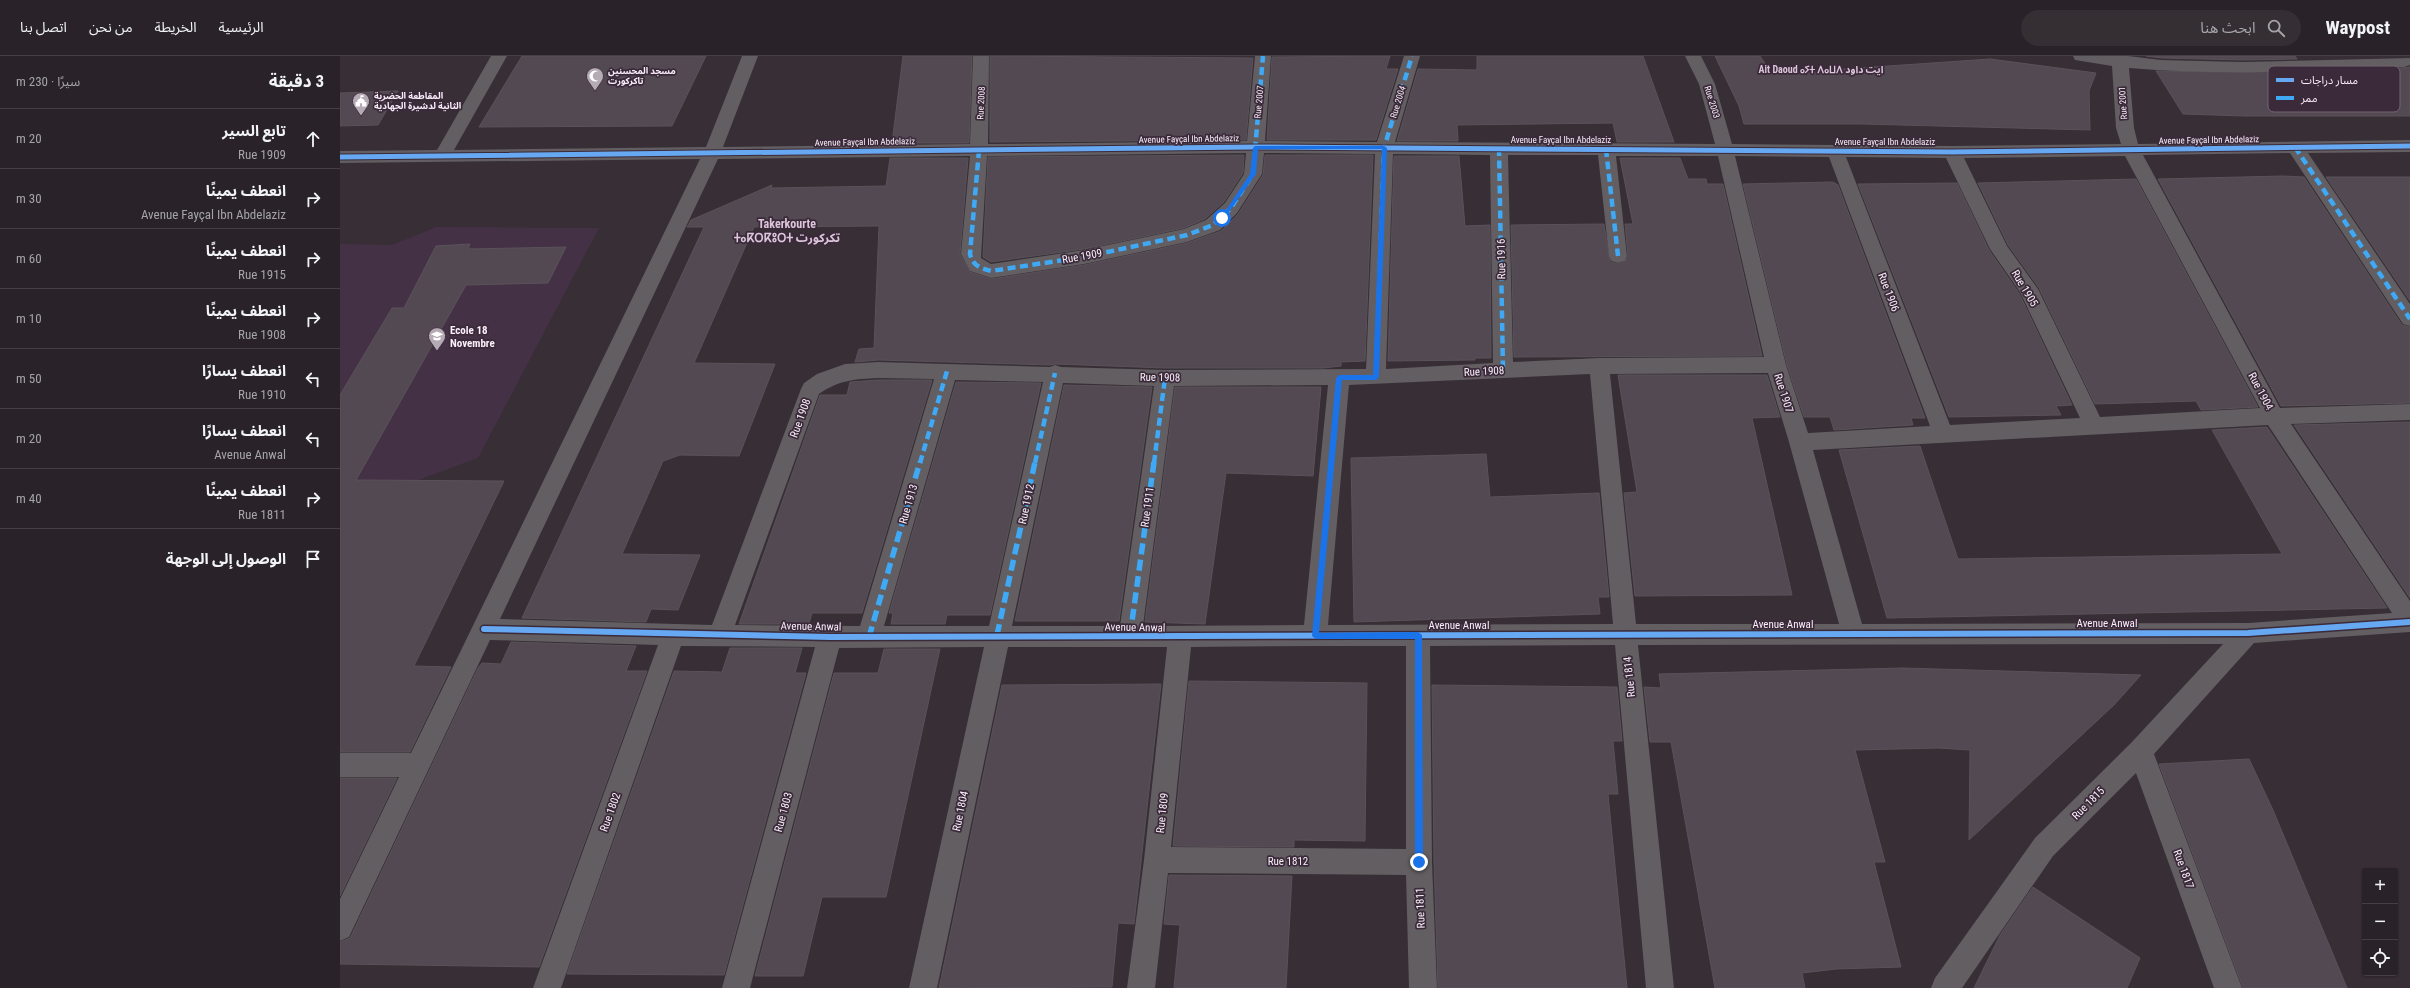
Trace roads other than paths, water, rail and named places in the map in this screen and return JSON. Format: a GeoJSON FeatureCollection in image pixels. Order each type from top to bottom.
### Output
{"type":"FeatureCollection","features":[{"type":"Feature","properties":{"kind":"street"},"geometry":{"type":"LineString","coordinates":[[444,154],[499,56]]}},
{"type":"Feature","properties":{"kind":"street"},"geometry":{"type":"LineString","coordinates":[[340,928],[712,153],[750,56]]}},
{"type":"Feature","properties":{"kind":"street","name":"Rue 2008"},"geometry":{"type":"LineString","coordinates":[[979,150],[981,56]]}},
{"type":"Feature","properties":{"kind":"street","name":"Rue 2007"},"geometry":{"type":"LineString","coordinates":[[1255,148],[1263,56]]}},
{"type":"Feature","properties":{"kind":"street","name":"Rue 2004"},"geometry":{"type":"LineString","coordinates":[[1376,377],[1384,148],[1412,56]]}},
{"type":"Feature","properties":{"kind":"street","name":"Rue 2003"},"geometry":{"type":"LineString","coordinates":[[1693,56],[1707,84],[1724,149]]}},
{"type":"Feature","properties":{"kind":"street"},"geometry":{"type":"LineString","coordinates":[[2081,56],[2211,69],[2268,67]]}},
{"type":"Feature","properties":{"kind":"street","name":"Rue 2001"},"geometry":{"type":"LineString","coordinates":[[2121,60],[2123,107],[2131,150]]}},
{"type":"Feature","properties":{"kind":"street"},"geometry":{"type":"LineString","coordinates":[[2294,66],[2404,62]]}},
{"type":"Feature","properties":{"kind":"street","name":"Avenue Fayçal Ibn Abdelaziz"},"geometry":{"type":"LineString","coordinates":[[340,157],[444,154],[1255,148],[1724,149],[1952,152],[2410,146]]}},
{"type":"Feature","properties":{"kind":"street"},"geometry":{"type":"LineString","coordinates":[[2295,147],[2410,319]]}},
{"type":"Feature","properties":{"kind":"street","name":"Rue 1909"},"geometry":{"type":"LineString","coordinates":[[979,150],[970,254],[972,262],[978,268],[991,271],[1084,257],[1202,231],[1222,218],[1246,186],[1253,174],[1255,148]]}},
{"type":"Feature","properties":{"kind":"street","name":"Rue 1916"},"geometry":{"type":"LineString","coordinates":[[1499,148],[1502,370]]}},
{"type":"Feature","properties":{"kind":"street"},"geometry":{"type":"LineString","coordinates":[[1606,149],[1618,256]]}},
{"type":"Feature","properties":{"kind":"street","name":"Rue 1907"},"geometry":{"type":"LineString","coordinates":[[1724,149],[1776,365],[1800,442],[1853,634]]}},
{"type":"Feature","properties":{"kind":"street","name":"Rue 1904"},"geometry":{"type":"LineString","coordinates":[[2131,150],[2274,416],[2410,621]]}},
{"type":"Feature","properties":{"kind":"street","name":"Rue 1906"},"geometry":{"type":"LineString","coordinates":[[1834,151],[1943,433]]}},
{"type":"Feature","properties":{"kind":"street","name":"Rue 1905"},"geometry":{"type":"LineString","coordinates":[[1952,152],[1999,249],[2028,288],[2094,426]]}},
{"type":"Feature","properties":{"kind":"street","name":"Rue 1908"},"geometry":{"type":"LineString","coordinates":[[720,635],[811,389],[824,380],[845,372],[947,371],[1055,373],[1165,378],[1339,378],[1599,366],[1776,365]]}},
{"type":"Feature","properties":{"kind":"street","name":"Rue 1814"},"geometry":{"type":"LineString","coordinates":[[1599,366],[1624,635],[1660,988]]}},
{"type":"Feature","properties":{"kind":"street","name":"Rue 1913"},"geometry":{"type":"LineString","coordinates":[[869,637],[947,371]]}},
{"type":"Feature","properties":{"kind":"street","name":"Rue 1912"},"geometry":{"type":"LineString","coordinates":[[997,635],[1055,373]]}},
{"type":"Feature","properties":{"kind":"street","name":"Rue 1911"},"geometry":{"type":"LineString","coordinates":[[1130,636],[1165,378]]}},
{"type":"Feature","properties":{"kind":"street"},"geometry":{"type":"LineString","coordinates":[[1316,636],[1339,378]]}},
{"type":"Feature","properties":{"kind":"street"},"geometry":{"type":"LineString","coordinates":[[1800,442],[2274,416],[2410,412]]}},
{"type":"Feature","properties":{"kind":"street","name":"Avenue Anwal"},"geometry":{"type":"LineString","coordinates":[[484,629],[672,635],[830,637],[997,635],[1180,637],[2248,633],[2410,621]]}},
{"type":"Feature","properties":{"kind":"street","name":"Rue 1815"},"geometry":{"type":"LineString","coordinates":[[1945,988],[2044,847],[2140,751],[2248,633]]}},
{"type":"Feature","properties":{"kind":"street","name":"Rue 1802"},"geometry":{"type":"LineString","coordinates":[[547,988],[672,635]]}},
{"type":"Feature","properties":{"kind":"street","name":"Rue 1804"},"geometry":{"type":"LineString","coordinates":[[923,988],[997,635]]}},
{"type":"Feature","properties":{"kind":"street","name":"Rue 1811"},"geometry":{"type":"LineString","coordinates":[[1418,635],[1419,862],[1423,988]]}},
{"type":"Feature","properties":{"kind":"street","name":"Rue 1803"},"geometry":{"type":"LineString","coordinates":[[736,988],[830,637]]}},
{"type":"Feature","properties":{"kind":"street","name":"Rue 1809"},"geometry":{"type":"LineString","coordinates":[[1141,988],[1157,860],[1180,637]]}},
{"type":"Feature","properties":{"kind":"street","name":"Rue 1817"},"geometry":{"type":"LineString","coordinates":[[2140,751],[2228,988]]}},
{"type":"Feature","properties":{"kind":"street"},"geometry":{"type":"LineString","coordinates":[[340,765],[418,765]]}},
{"type":"Feature","properties":{"kind":"street","name":"Rue 1812"},"geometry":{"type":"LineString","coordinates":[[1157,860],[1419,862]]}},
{"type":"Feature","properties":{"kind":"place","name":"مسجد المحسنين تاكركورت"},"geometry":{"type":"Point","coordinates":[595,91]}},
{"type":"Feature","properties":{"kind":"place","name":"المقاطعة الحضرية الثانية لدشيرة الجهادية"},"geometry":{"type":"Point","coordinates":[361,116]}},
{"type":"Feature","properties":{"kind":"place","name":"Ecole 18 Novembre"},"geometry":{"type":"Point","coordinates":[437,351]}},
{"type":"Feature","properties":{"kind":"district","name":"Ait Daoud ⴰⵢⵜ ⴷⴰⵡⴷ ايت داود"},"geometry":{"type":"Point","coordinates":[1821,69]}},
{"type":"Feature","properties":{"kind":"district","name":"Takerkourte ⵜⴰⴽⵔⴽⵓⵔⵜ تكركورت"},"geometry":{"type":"Point","coordinates":[787,231]}}]}
